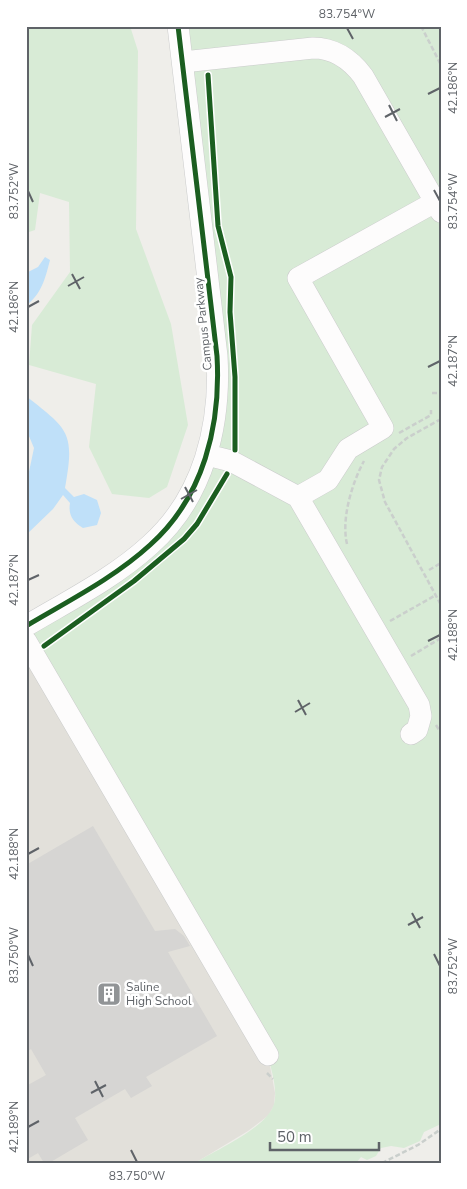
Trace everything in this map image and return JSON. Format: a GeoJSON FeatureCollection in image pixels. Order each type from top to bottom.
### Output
{"type":"FeatureCollection","features":[{"type":"Feature","properties":{"kind":"street","name":"Campus Parkway"},"geometry":{"type":"LineString","coordinates":[[26,626],[113,574],[152,543],[171,523],[187,499],[208,455],[218,402],[218,363],[178,26]]}},
{"type":"Feature","properties":{"kind":"street"},"geometry":{"type":"LineString","coordinates":[[183,62],[313,48],[339,54],[363,76],[435,195],[298,278],[383,428],[348,449],[328,480],[298,497]]}},
{"type":"Feature","properties":{"kind":"street"},"geometry":{"type":"LineString","coordinates":[[208,455],[231,461],[298,497],[419,705],[421,716],[417,730],[411,734]]}},
{"type":"Feature","properties":{"kind":"street"},"geometry":{"type":"LineString","coordinates":[[26,641],[268,1055]]}},
{"type":"Feature","properties":{"kind":"path"},"geometry":{"type":"LineString","coordinates":[[421,26],[441,65]]}},
{"type":"Feature","properties":{"kind":"path"},"geometry":{"type":"LineString","coordinates":[[432,393],[441,393]]}},
{"type":"Feature","properties":{"kind":"path"},"geometry":{"type":"LineString","coordinates":[[396,435],[431,415],[431,410]]}},
{"type":"Feature","properties":{"kind":"path"},"geometry":{"type":"LineString","coordinates":[[441,419],[407,438],[394,449],[385,461],[379,480],[385,502],[441,605]]}},
{"type":"Feature","properties":{"kind":"path"},"geometry":{"type":"LineString","coordinates":[[348,547],[345,535],[347,513],[357,476],[366,457]]}},
{"type":"Feature","properties":{"kind":"path"},"geometry":{"type":"LineString","coordinates":[[430,570],[441,563]]}},
{"type":"Feature","properties":{"kind":"path"},"geometry":{"type":"LineString","coordinates":[[393,628],[389,621],[436,595]]}},
{"type":"Feature","properties":{"kind":"path"},"geometry":{"type":"LineString","coordinates":[[409,656],[441,638]]}},
{"type":"Feature","properties":{"kind":"path"},"geometry":{"type":"LineString","coordinates":[[405,650],[414,665]]}},
{"type":"Feature","properties":{"kind":"path"},"geometry":{"type":"LineString","coordinates":[[434,728],[436,722],[441,732]]}},
{"type":"Feature","properties":{"kind":"path"},"geometry":{"type":"LineString","coordinates":[[382,1163],[418,1145],[441,1128]]}},
{"type":"Feature","properties":{"kind":"shaded area"},"geometry":{"type":"Polygon","coordinates":[[[26,641],[268,1055],[275,1093],[274,1105],[269,1115],[248,1131],[195,1163],[26,1163],[26,641]]]}},
{"type":"Feature","properties":{"kind":"green space"},"geometry":{"type":"Polygon","coordinates":[[[26,26],[130,26],[138,51],[136,229],[171,324],[188,425],[167,487],[149,498],[112,494],[89,447],[96,384],[29,365],[32,325],[70,272],[69,202],[40,193],[35,230],[26,233],[26,26]]]}},
{"type":"Feature","properties":{"kind":"green space"},"geometry":{"type":"Polygon","coordinates":[[[178,26],[441,26],[441,1124],[424,1132],[420,1141],[404,1148],[391,1146],[381,1148],[376,1156],[367,1160],[361,1157],[356,1163],[195,1163],[240,1138],[262,1122],[269,1113],[274,1104],[275,1092],[268,1055],[26,626],[156,540],[215,418],[178,26]]]}},
{"type":"Feature","properties":{"kind":"water"},"geometry":{"type":"Polygon","coordinates":[[[45,257],[50,260],[44,279],[36,296],[26,306],[26,273],[38,267],[45,257]]]}},
{"type":"Feature","properties":{"kind":"water"},"geometry":{"type":"Polygon","coordinates":[[[26,396],[52,417],[65,434],[69,455],[65,488],[74,497],[84,494],[97,500],[101,513],[97,525],[83,528],[76,523],[71,515],[70,503],[63,495],[53,509],[26,535],[26,486],[34,448],[26,429],[26,396]]]}},
{"type":"Feature","properties":{"kind":"building","name":"Saline High School"},"geometry":{"type":"Polygon","coordinates":[[[93,826],[155,931],[175,929],[184,936],[190,946],[168,952],[217,1036],[146,1077],[152,1086],[131,1098],[125,1089],[75,1118],[88,1140],[49,1163],[44,1163],[38,1153],[26,1160],[26,1086],[46,1075],[31,1049],[26,1052],[26,865],[93,826]]]}},
{"type":"Feature","properties":{"kind":"cycle path"},"geometry":{"type":"LineString","coordinates":[[26,626],[121,568],[150,545],[169,526],[184,505],[196,482],[212,433],[216,408],[217,356],[178,26]]}},
{"type":"Feature","properties":{"kind":"cycle path"},"geometry":{"type":"LineString","coordinates":[[208,75],[218,226],[231,277],[230,312],[235,377],[235,450]]}},
{"type":"Feature","properties":{"kind":"cycle path"},"geometry":{"type":"LineString","coordinates":[[44,646],[134,581],[184,539],[197,524],[227,474]]}},
{"type":"Feature","properties":{"kind":"place","name":"Saline High School"},"geometry":{"type":"Point","coordinates":[109,994]}}]}
